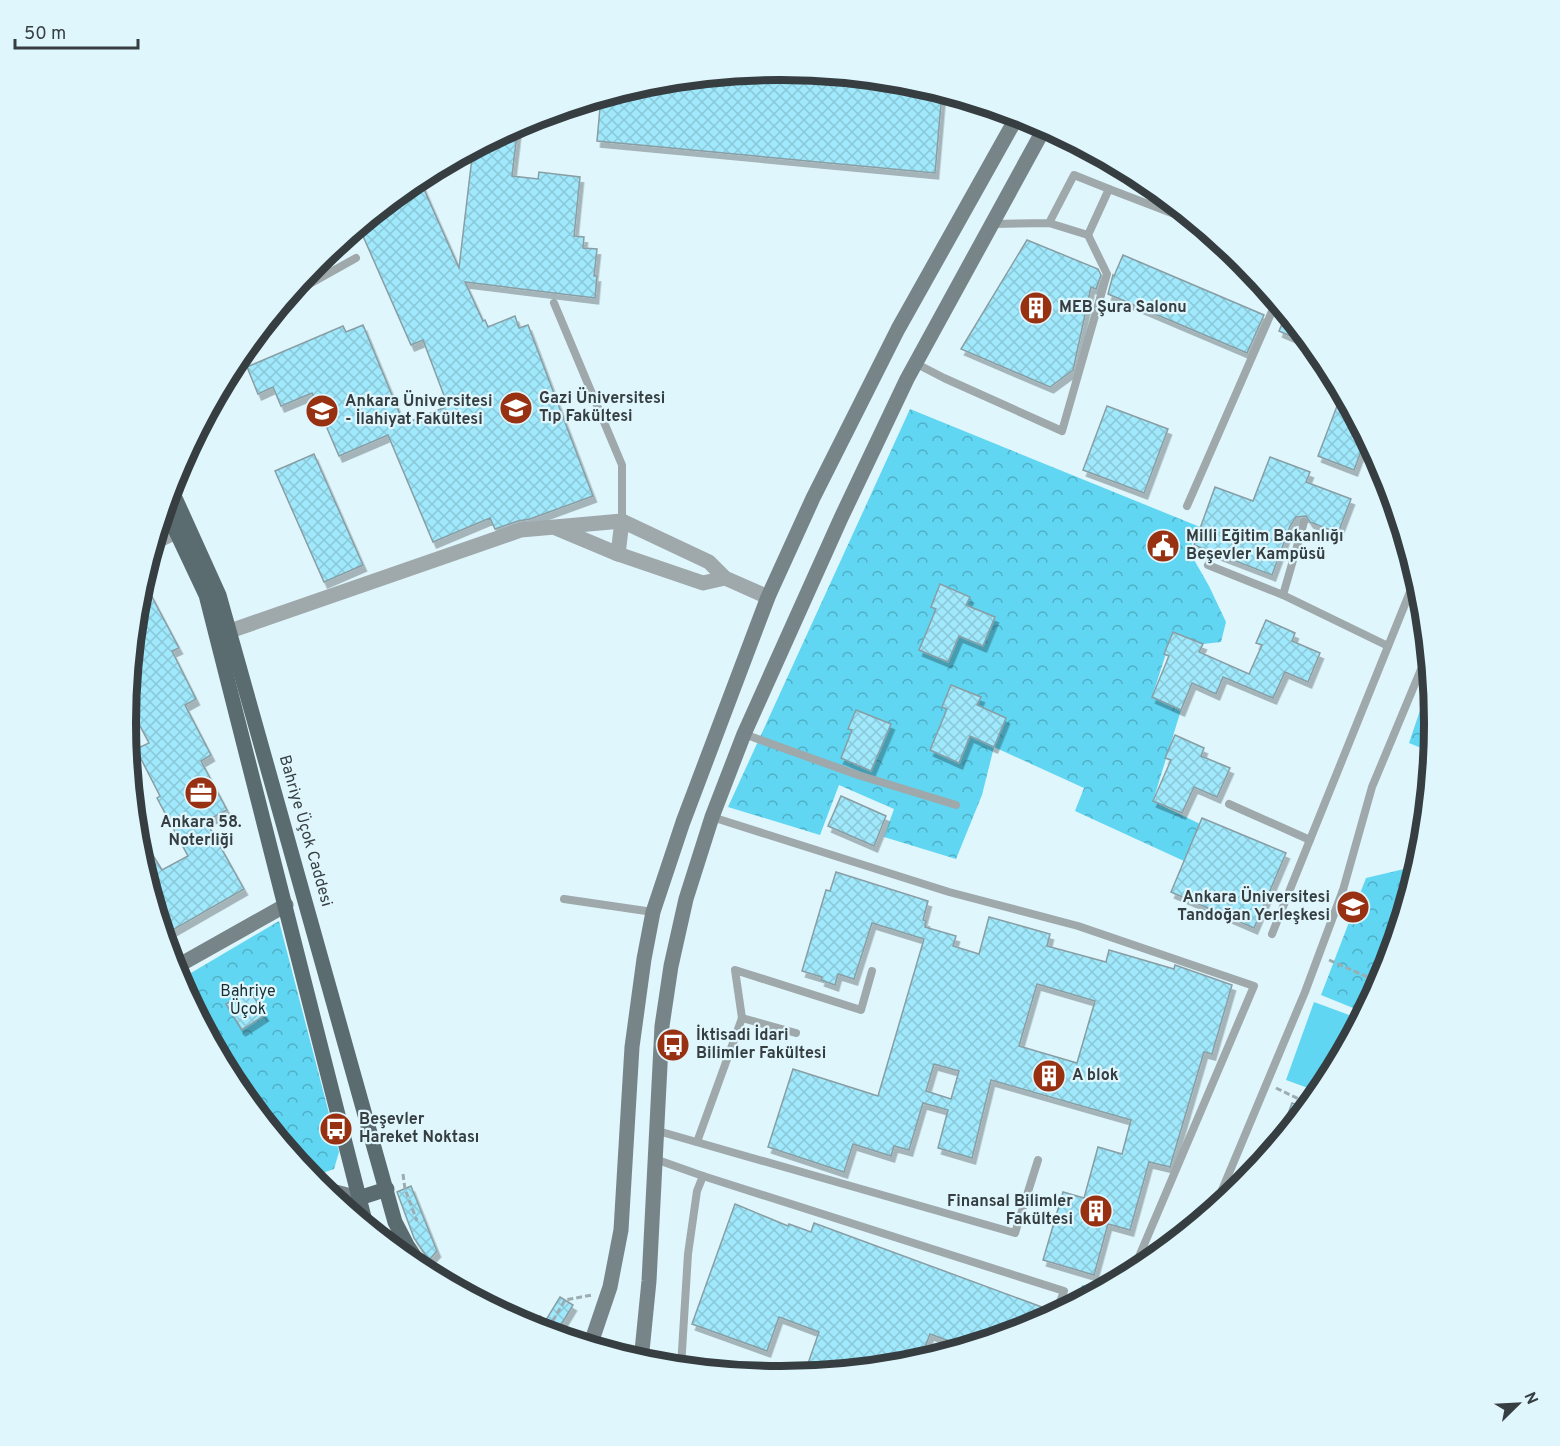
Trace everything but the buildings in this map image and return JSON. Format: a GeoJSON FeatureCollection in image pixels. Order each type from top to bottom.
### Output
{"type":"FeatureCollection","features":[{"type":"Feature","properties":{"kind":"main road"},"geometry":{"type":"LineString","coordinates":[[593,1339],[609,1292],[621,1230],[632,1047],[644,958],[653,912],[683,822],[768,597],[813,498],[898,329],[1013,123]]}},
{"type":"Feature","properties":{"kind":"main road"},"geometry":{"type":"LineString","coordinates":[[642,1351],[649,1281],[662,1026],[671,966],[687,899],[712,817],[744,734],[841,518],[915,363],[1041,135]]}},
{"type":"Feature","properties":{"kind":"main road","name":"Bahriye Üçok Caddesi"},"geometry":{"type":"LineString","coordinates":[[176,501],[219,595],[395,1222],[410,1249]]}},
{"type":"Feature","properties":{"kind":"main road"},"geometry":{"type":"LineString","coordinates":[[170,519],[206,595],[363,1213]]}},
{"type":"Feature","properties":{"kind":"main road"},"geometry":{"type":"LineString","coordinates":[[183,963],[286,905]]}},
{"type":"Feature","properties":{"kind":"main road"},"geometry":{"type":"LineString","coordinates":[[342,1194],[359,1198],[387,1190]]}},
{"type":"Feature","properties":{"kind":"street"},"geometry":{"type":"LineString","coordinates":[[230,631],[521,530],[622,521],[709,562],[725,578],[768,597]]}},
{"type":"Feature","properties":{"kind":"street"},"geometry":{"type":"LineString","coordinates":[[618,554],[622,521]]}},
{"type":"Feature","properties":{"kind":"street"},"geometry":{"type":"LineString","coordinates":[[553,527],[618,554],[703,583],[725,578]]}},
{"type":"Feature","properties":{"kind":"street"},"geometry":{"type":"LineString","coordinates":[[164,538],[176,532]]}},
{"type":"Feature","properties":{"kind":"lane"},"geometry":{"type":"LineString","coordinates":[[1049,223],[1074,175],[1175,214]]}},
{"type":"Feature","properties":{"kind":"lane"},"geometry":{"type":"LineString","coordinates":[[1088,235],[1109,189]]}},
{"type":"Feature","properties":{"kind":"lane"},"geometry":{"type":"LineString","coordinates":[[915,363],[1062,431],[1107,274],[1088,235],[1049,223],[1003,222],[992,224]]}},
{"type":"Feature","properties":{"kind":"lane"},"geometry":{"type":"LineString","coordinates":[[311,283],[356,258]]}},
{"type":"Feature","properties":{"kind":"lane"},"geometry":{"type":"LineString","coordinates":[[554,303],[622,465],[622,521]]}},
{"type":"Feature","properties":{"kind":"lane"},"geometry":{"type":"LineString","coordinates":[[1187,506],[1273,309]]}},
{"type":"Feature","properties":{"kind":"lane"},"geometry":{"type":"LineString","coordinates":[[1283,595],[1304,522]]}},
{"type":"Feature","properties":{"kind":"lane"},"geometry":{"type":"LineString","coordinates":[[1208,565],[1283,595],[1388,646]]}},
{"type":"Feature","properties":{"kind":"lane"},"geometry":{"type":"LineString","coordinates":[[1272,934],[1410,592]]}},
{"type":"Feature","properties":{"kind":"lane"},"geometry":{"type":"LineString","coordinates":[[1222,1190],[1267,1084],[1343,890],[1372,787],[1421,670]]}},
{"type":"Feature","properties":{"kind":"lane"},"geometry":{"type":"LineString","coordinates":[[744,734],[858,775],[956,805]]}},
{"type":"Feature","properties":{"kind":"lane"},"geometry":{"type":"LineString","coordinates":[[1229,804],[1310,840]]}},
{"type":"Feature","properties":{"kind":"lane"},"geometry":{"type":"LineString","coordinates":[[712,817],[949,892],[1078,926],[1254,986],[1139,1258]]}},
{"type":"Feature","properties":{"kind":"lane"},"geometry":{"type":"LineString","coordinates":[[564,899],[653,912]]}},
{"type":"Feature","properties":{"kind":"lane"},"geometry":{"type":"LineString","coordinates":[[697,1142],[742,1018],[735,970],[861,1010],[872,971]]}},
{"type":"Feature","properties":{"kind":"lane"},"geometry":{"type":"LineString","coordinates":[[742,1018],[796,1033]]}},
{"type":"Feature","properties":{"kind":"lane"},"geometry":{"type":"LineString","coordinates":[[658,1131],[777,1167],[1015,1233],[1038,1160]]}},
{"type":"Feature","properties":{"kind":"lane"},"geometry":{"type":"LineString","coordinates":[[655,1159],[1064,1290],[1060,1302]]}},
{"type":"Feature","properties":{"kind":"lane"},"geometry":{"type":"LineString","coordinates":[[682,1359],[688,1254],[698,1191],[703,1176]]}},
{"type":"Feature","properties":{"kind":"path"},"geometry":{"type":"LineString","coordinates":[[1318,955],[1371,978]]}},
{"type":"Feature","properties":{"kind":"path"},"geometry":{"type":"LineString","coordinates":[[1267,1084],[1302,1100]]}},
{"type":"Feature","properties":{"kind":"path"},"geometry":{"type":"LineString","coordinates":[[403,1174],[405,1189],[417,1221]]}},
{"type":"Feature","properties":{"kind":"path"},"geometry":{"type":"LineString","coordinates":[[551,1324],[565,1300],[609,1292]]}},
{"type":"Feature","properties":{"kind":"green space"},"geometry":{"type":"Polygon","coordinates":[[[910,409],[1200,527],[1189,551],[1226,622],[1221,642],[1203,644],[1173,632],[1152,697],[1181,710],[1153,801],[1200,824],[1184,861],[1075,811],[1084,788],[994,747],[982,795],[956,859],[884,837],[894,809],[839,785],[820,835],[728,807],[910,409]]]}},
{"type":"Feature","properties":{"kind":"green space"},"geometry":{"type":"Polygon","coordinates":[[[1423,702],[1423,749],[1409,743],[1423,702]]]}},
{"type":"Feature","properties":{"kind":"green space"},"geometry":{"type":"Polygon","coordinates":[[[1407,868],[1389,930],[1375,969],[1356,1009],[1321,995],[1366,878],[1407,868]]]}},
{"type":"Feature","properties":{"kind":"green space","name":"Bahriye Üçok"},"geometry":{"type":"Polygon","coordinates":[[[279,921],[339,1152],[334,1169],[321,1174],[269,1115],[223,1045],[188,975],[279,921]]]}},
{"type":"Feature","properties":{"kind":"green space"},"geometry":{"type":"Polygon","coordinates":[[[1314,1002],[1353,1016],[1310,1089],[1286,1080],[1314,1002]]]}},
{"type":"Feature","properties":{"kind":"green space"},"geometry":{"type":"Polygon","coordinates":[[[1082,1285],[1089,1287],[1080,1292],[1082,1285]]]}},
{"type":"Feature","properties":{"kind":"place","name":"MEB Şura Salonu"},"geometry":{"type":"Point","coordinates":[1036,308]}},
{"type":"Feature","properties":{"kind":"place","name":"Gazi Üniversitesi Tıp Fakültesi"},"geometry":{"type":"Point","coordinates":[516,408]}},
{"type":"Feature","properties":{"kind":"place","name":"Ankara Üniversitesi - İlahiyat Fakültesi"},"geometry":{"type":"Point","coordinates":[322,411]}},
{"type":"Feature","properties":{"kind":"place","name":"Milli Eğitim Bakanlığı Beşevler Kampüsü"},"geometry":{"type":"Point","coordinates":[1163,546]}},
{"type":"Feature","properties":{"kind":"place","name":"Ankara 58. Noterliği"},"geometry":{"type":"Point","coordinates":[201,793]}},
{"type":"Feature","properties":{"kind":"place","name":"Ankara Üniversitesi Tandoğan Yerleşkesi"},"geometry":{"type":"Point","coordinates":[1353,907]}},
{"type":"Feature","properties":{"kind":"place","name":"İktisadi İdari Bilimler Fakültesi"},"geometry":{"type":"Point","coordinates":[673,1045]}},
{"type":"Feature","properties":{"kind":"place","name":"A blok"},"geometry":{"type":"Point","coordinates":[1049,1076]}},
{"type":"Feature","properties":{"kind":"place","name":"Beşevler Hareket Noktası"},"geometry":{"type":"Point","coordinates":[336,1129]}},
{"type":"Feature","properties":{"kind":"place","name":"Finansal Bilimler Fakültesi"},"geometry":{"type":"Point","coordinates":[1096,1211]}}]}
